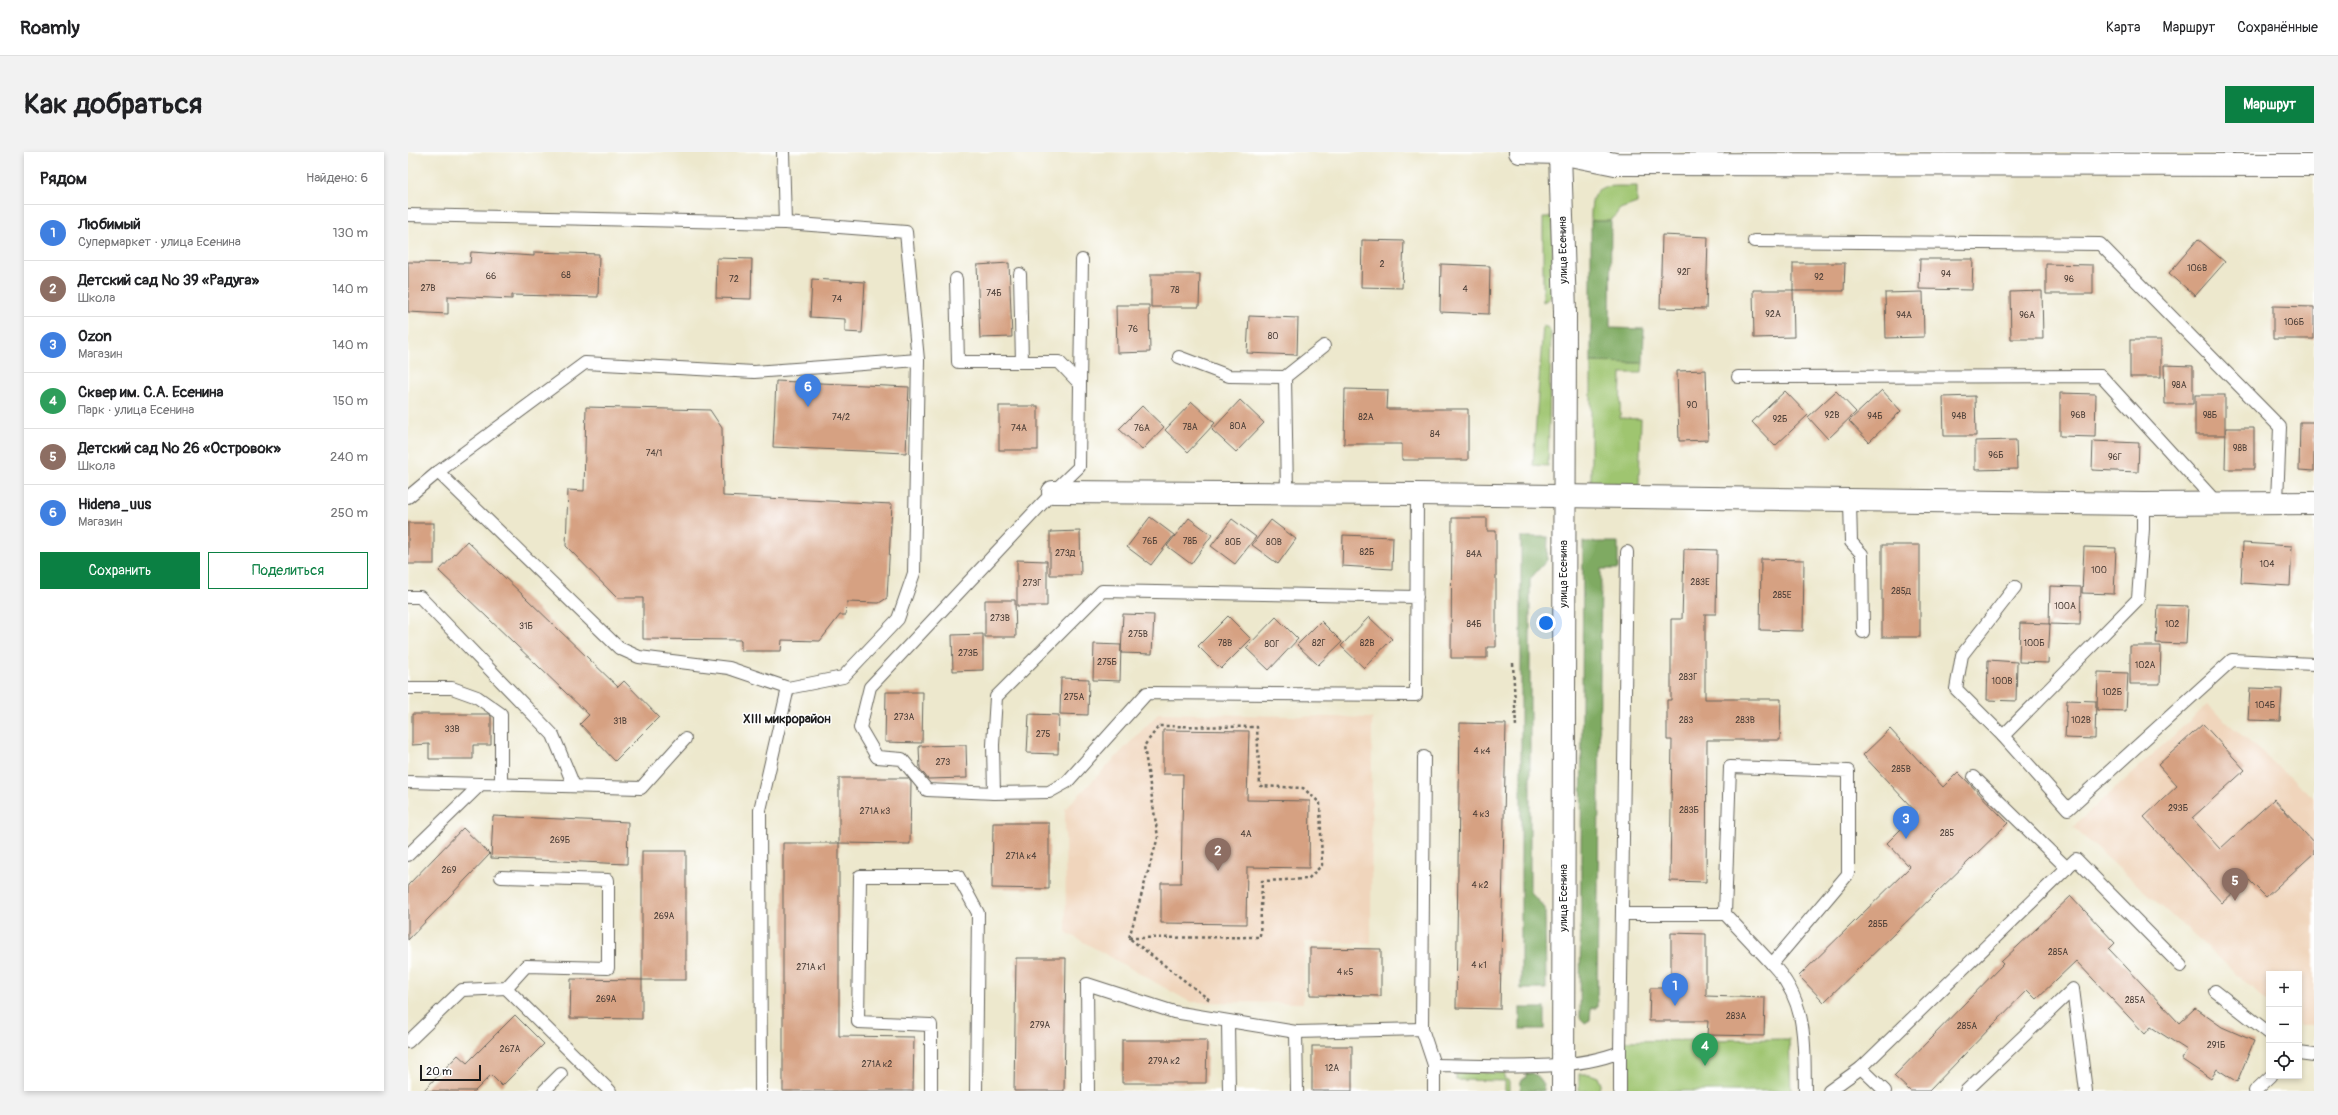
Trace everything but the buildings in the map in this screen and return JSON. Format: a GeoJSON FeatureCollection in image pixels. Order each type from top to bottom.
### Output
{"type":"FeatureCollection","features":[{"type":"Feature","properties":{"kind":"street"},"geometry":{"type":"LineString","coordinates":[[1520,152],[1562,153],[1615,164],[2314,165]]}},
{"type":"Feature","properties":{"kind":"street","name":"улица Есенина"},"geometry":{"type":"LineString","coordinates":[[1562,153],[1565,312],[1563,1091]]}},
{"type":"Feature","properties":{"kind":"street"},"geometry":{"type":"LineString","coordinates":[[1053,492],[1417,494],[2143,504],[2277,501],[2314,503]]}},
{"type":"Feature","properties":{"kind":"lane"},"geometry":{"type":"LineString","coordinates":[[783,152],[785,223]]}},
{"type":"Feature","properties":{"kind":"lane"},"geometry":{"type":"LineString","coordinates":[[408,215],[785,223],[906,232],[918,360],[914,573],[898,619],[843,677],[788,688],[729,668],[639,657],[619,648],[438,472]]}},
{"type":"Feature","properties":{"kind":"lane"},"geometry":{"type":"LineString","coordinates":[[1754,241],[2100,244],[2280,427],[2277,501]]}},
{"type":"Feature","properties":{"kind":"lane"},"geometry":{"type":"LineString","coordinates":[[1082,260],[1079,467],[1053,492],[870,687],[860,728],[877,757],[902,759],[927,790],[994,793],[1049,792],[1067,782],[1147,693],[1416,695],[1417,494]]}},
{"type":"Feature","properties":{"kind":"lane"},"geometry":{"type":"LineString","coordinates":[[1020,274],[1022,362]]}},
{"type":"Feature","properties":{"kind":"lane"},"geometry":{"type":"LineString","coordinates":[[956,279],[958,362],[1059,362],[1080,384]]}},
{"type":"Feature","properties":{"kind":"lane"},"geometry":{"type":"LineString","coordinates":[[1179,357],[1229,376],[1285,378],[1324,346]]}},
{"type":"Feature","properties":{"kind":"lane"},"geometry":{"type":"LineString","coordinates":[[408,498],[438,472],[585,363],[754,372],[918,360]]}},
{"type":"Feature","properties":{"kind":"lane"},"geometry":{"type":"LineString","coordinates":[[1738,377],[2101,376],[2216,502]]}},
{"type":"Feature","properties":{"kind":"lane"},"geometry":{"type":"LineString","coordinates":[[1285,378],[1287,493]]}},
{"type":"Feature","properties":{"kind":"lane"},"geometry":{"type":"LineString","coordinates":[[1850,500],[1851,542],[1862,554],[1863,632]]}},
{"type":"Feature","properties":{"kind":"lane"},"geometry":{"type":"LineString","coordinates":[[2002,736],[2138,599],[2143,529],[2143,504]]}},
{"type":"Feature","properties":{"kind":"lane"},"geometry":{"type":"LineString","coordinates":[[1620,1091],[1627,552]]}},
{"type":"Feature","properties":{"kind":"lane"},"geometry":{"type":"LineString","coordinates":[[2015,587],[1962,655],[1956,689],[2002,736],[2068,809],[2232,660],[2314,664]]}},
{"type":"Feature","properties":{"kind":"lane"},"geometry":{"type":"LineString","coordinates":[[994,793],[993,745],[996,697],[1102,591],[1417,597]]}},
{"type":"Feature","properties":{"kind":"lane"},"geometry":{"type":"LineString","coordinates":[[408,597],[420,597],[553,735],[574,786]]}},
{"type":"Feature","properties":{"kind":"lane"},"geometry":{"type":"LineString","coordinates":[[408,688],[452,688],[477,697],[501,714],[501,784]]}},
{"type":"Feature","properties":{"kind":"lane"},"geometry":{"type":"LineString","coordinates":[[761,1091],[760,810],[788,688]]}},
{"type":"Feature","properties":{"kind":"lane"},"geometry":{"type":"LineString","coordinates":[[408,782],[641,788],[685,739]]}},
{"type":"Feature","properties":{"kind":"lane"},"geometry":{"type":"LineString","coordinates":[[1424,757],[1422,1029],[1434,1065],[1434,1091]]}},
{"type":"Feature","properties":{"kind":"lane"},"geometry":{"type":"LineString","coordinates":[[1772,964],[1848,874],[1848,771],[1730,767],[1725,914],[1786,979],[1803,1024],[1806,1091]]}},
{"type":"Feature","properties":{"kind":"lane"},"geometry":{"type":"LineString","coordinates":[[1974,776],[2067,868]]}},
{"type":"Feature","properties":{"kind":"lane"},"geometry":{"type":"LineString","coordinates":[[408,855],[480,784]]}},
{"type":"Feature","properties":{"kind":"lane"},"geometry":{"type":"LineString","coordinates":[[1829,1091],[1861,1068],[2076,859],[2181,966]]}},
{"type":"Feature","properties":{"kind":"lane"},"geometry":{"type":"LineString","coordinates":[[931,1091],[931,1025],[858,1022],[860,876],[958,876],[978,913],[976,1091]]}},
{"type":"Feature","properties":{"kind":"lane"},"geometry":{"type":"LineString","coordinates":[[408,1042],[462,990],[506,988],[526,966],[608,968],[608,880],[500,877]]}},
{"type":"Feature","properties":{"kind":"lane"},"geometry":{"type":"LineString","coordinates":[[1622,914],[1725,914]]}},
{"type":"Feature","properties":{"kind":"lane"},"geometry":{"type":"LineString","coordinates":[[1088,1091],[1087,984],[1174,1012],[1296,1032],[1422,1029]]}},
{"type":"Feature","properties":{"kind":"lane"},"geometry":{"type":"LineString","coordinates":[[506,988],[610,1091]]}},
{"type":"Feature","properties":{"kind":"lane"},"geometry":{"type":"LineString","coordinates":[[1966,1091],[2073,990],[2086,1091]]}},
{"type":"Feature","properties":{"kind":"lane"},"geometry":{"type":"LineString","coordinates":[[2215,991],[2266,1031]]}},
{"type":"Feature","properties":{"kind":"lane"},"geometry":{"type":"LineString","coordinates":[[1228,1022],[1229,1091]]}},
{"type":"Feature","properties":{"kind":"lane"},"geometry":{"type":"LineString","coordinates":[[1296,1032],[1297,1091]]}},
{"type":"Feature","properties":{"kind":"lane"},"geometry":{"type":"LineString","coordinates":[[1434,1065],[1563,1065],[1608,1056],[1620,1052]]}},
{"type":"Feature","properties":{"kind":"lane"},"geometry":{"type":"LineString","coordinates":[[2302,1053],[2314,1055]]}},
{"type":"Feature","properties":{"kind":"lane"},"geometry":{"type":"LineString","coordinates":[[1861,1068],[1885,1091]]}},
{"type":"Feature","properties":{"kind":"lane"},"geometry":{"type":"LineString","coordinates":[[544,1091],[561,1074]]}},
{"type":"Feature","properties":{"kind":"lane"},"geometry":{"type":"LineString","coordinates":[[2255,1091],[2268,1079]]}},
{"type":"Feature","properties":{"kind":"path"},"geometry":{"type":"LineString","coordinates":[[1513,663],[1516,727]]}},
{"type":"Feature","properties":{"kind":"path"},"geometry":{"type":"LineString","coordinates":[[1159,726],[1257,727],[1260,786],[1303,788],[1320,803],[1322,865],[1308,879],[1262,881],[1260,937],[1128,938],[1158,838],[1144,746],[1159,726]]}},
{"type":"Feature","properties":{"kind":"path"},"geometry":{"type":"LineString","coordinates":[[1128,938],[1213,1002]]}},
{"type":"Feature","properties":{"kind":"shaded area"},"geometry":{"type":"Polygon","coordinates":[[[2207,705],[2314,798],[2314,1026],[2302,1026],[2302,971],[2266,971],[2266,1000],[2073,827],[2207,705]]]}},
{"type":"Feature","properties":{"kind":"shaded area"},"geometry":{"type":"Polygon","coordinates":[[[1159,713],[1372,718],[1371,943],[1305,942],[1303,1003],[1190,1002],[1066,932],[1065,809],[1159,713]]]}},
{"type":"Feature","properties":{"kind":"green space"},"geometry":{"type":"Polygon","coordinates":[[[1615,186],[1637,186],[1637,203],[1620,209],[1611,221],[1591,221],[1593,198],[1596,192],[1601,188],[1615,186]]]}},
{"type":"Feature","properties":{"kind":"green space"},"geometry":{"type":"Polygon","coordinates":[[[1543,217],[1553,217],[1552,293],[1549,299],[1543,302],[1543,217]]]}},
{"type":"Feature","properties":{"kind":"green space"},"geometry":{"type":"Polygon","coordinates":[[[1591,221],[1611,221],[1610,328],[1644,329],[1643,363],[1591,362],[1591,221]]]}},
{"type":"Feature","properties":{"kind":"green space"},"geometry":{"type":"Polygon","coordinates":[[[1543,325],[1548,328],[1551,333],[1548,466],[1533,465],[1543,325]]]}},
{"type":"Feature","properties":{"kind":"green space"},"geometry":{"type":"Polygon","coordinates":[[[1591,362],[1643,363],[1642,373],[1621,373],[1620,418],[1641,419],[1639,486],[1591,484],[1591,362]]]}},
{"type":"Feature","properties":{"kind":"green space"},"geometry":{"type":"Polygon","coordinates":[[[1521,537],[1548,537],[1547,560],[1530,579],[1530,892],[1545,908],[1546,989],[1521,989],[1521,537]]]}},
{"type":"Feature","properties":{"kind":"green space"},"geometry":{"type":"Polygon","coordinates":[[[1583,542],[1618,542],[1618,569],[1601,569],[1597,1008],[1591,1008],[1590,1020],[1585,1023],[1580,1018],[1583,542]]]}},
{"type":"Feature","properties":{"kind":"green space"},"geometry":{"type":"Polygon","coordinates":[[[1520,1008],[1545,1008],[1545,1029],[1520,1029],[1520,1008]]]}},
{"type":"Feature","properties":{"kind":"green space"},"geometry":{"type":"Polygon","coordinates":[[[1789,1039],[1791,1091],[1620,1091],[1620,1041],[1789,1039]]]}},
{"type":"Feature","properties":{"kind":"green space"},"geometry":{"type":"Polygon","coordinates":[[[1456,1072],[1505,1073],[1504,1078],[1509,1081],[1509,1091],[1505,1091],[1505,1081],[1456,1080],[1456,1072]]]}},
{"type":"Feature","properties":{"kind":"green space"},"geometry":{"type":"Polygon","coordinates":[[[1526,1073],[1537,1075],[1543,1083],[1544,1091],[1520,1091],[1521,1081],[1526,1077],[1526,1073]]]}},
{"type":"Feature","properties":{"kind":"green space"},"geometry":{"type":"Polygon","coordinates":[[[1579,1074],[1590,1074],[1598,1077],[1601,1084],[1598,1091],[1579,1091],[1579,1074]]]}},
{"type":"Feature","properties":{"kind":"place","name":"Hidena_uus"},"geometry":{"type":"Point","coordinates":[808,407]}},
{"type":"Feature","properties":{"kind":"place","name":"Ozon"},"geometry":{"type":"Point","coordinates":[1906,839]}},
{"type":"Feature","properties":{"kind":"place","name":"Детский сад № 39 «Радуга»"},"geometry":{"type":"Point","coordinates":[1218,871]}},
{"type":"Feature","properties":{"kind":"place","name":"Детский сад № 26 «Островок»"},"geometry":{"type":"Point","coordinates":[2235,901]}},
{"type":"Feature","properties":{"kind":"place","name":"Любимый"},"geometry":{"type":"Point","coordinates":[1675,1006]}},
{"type":"Feature","properties":{"kind":"place","name":"Сквер им. С.А. Есенина"},"geometry":{"type":"Point","coordinates":[1705,1066]}},
{"type":"Feature","properties":{"kind":"district","name":"XIII микрорайон"},"geometry":{"type":"Point","coordinates":[787,719]}}]}
